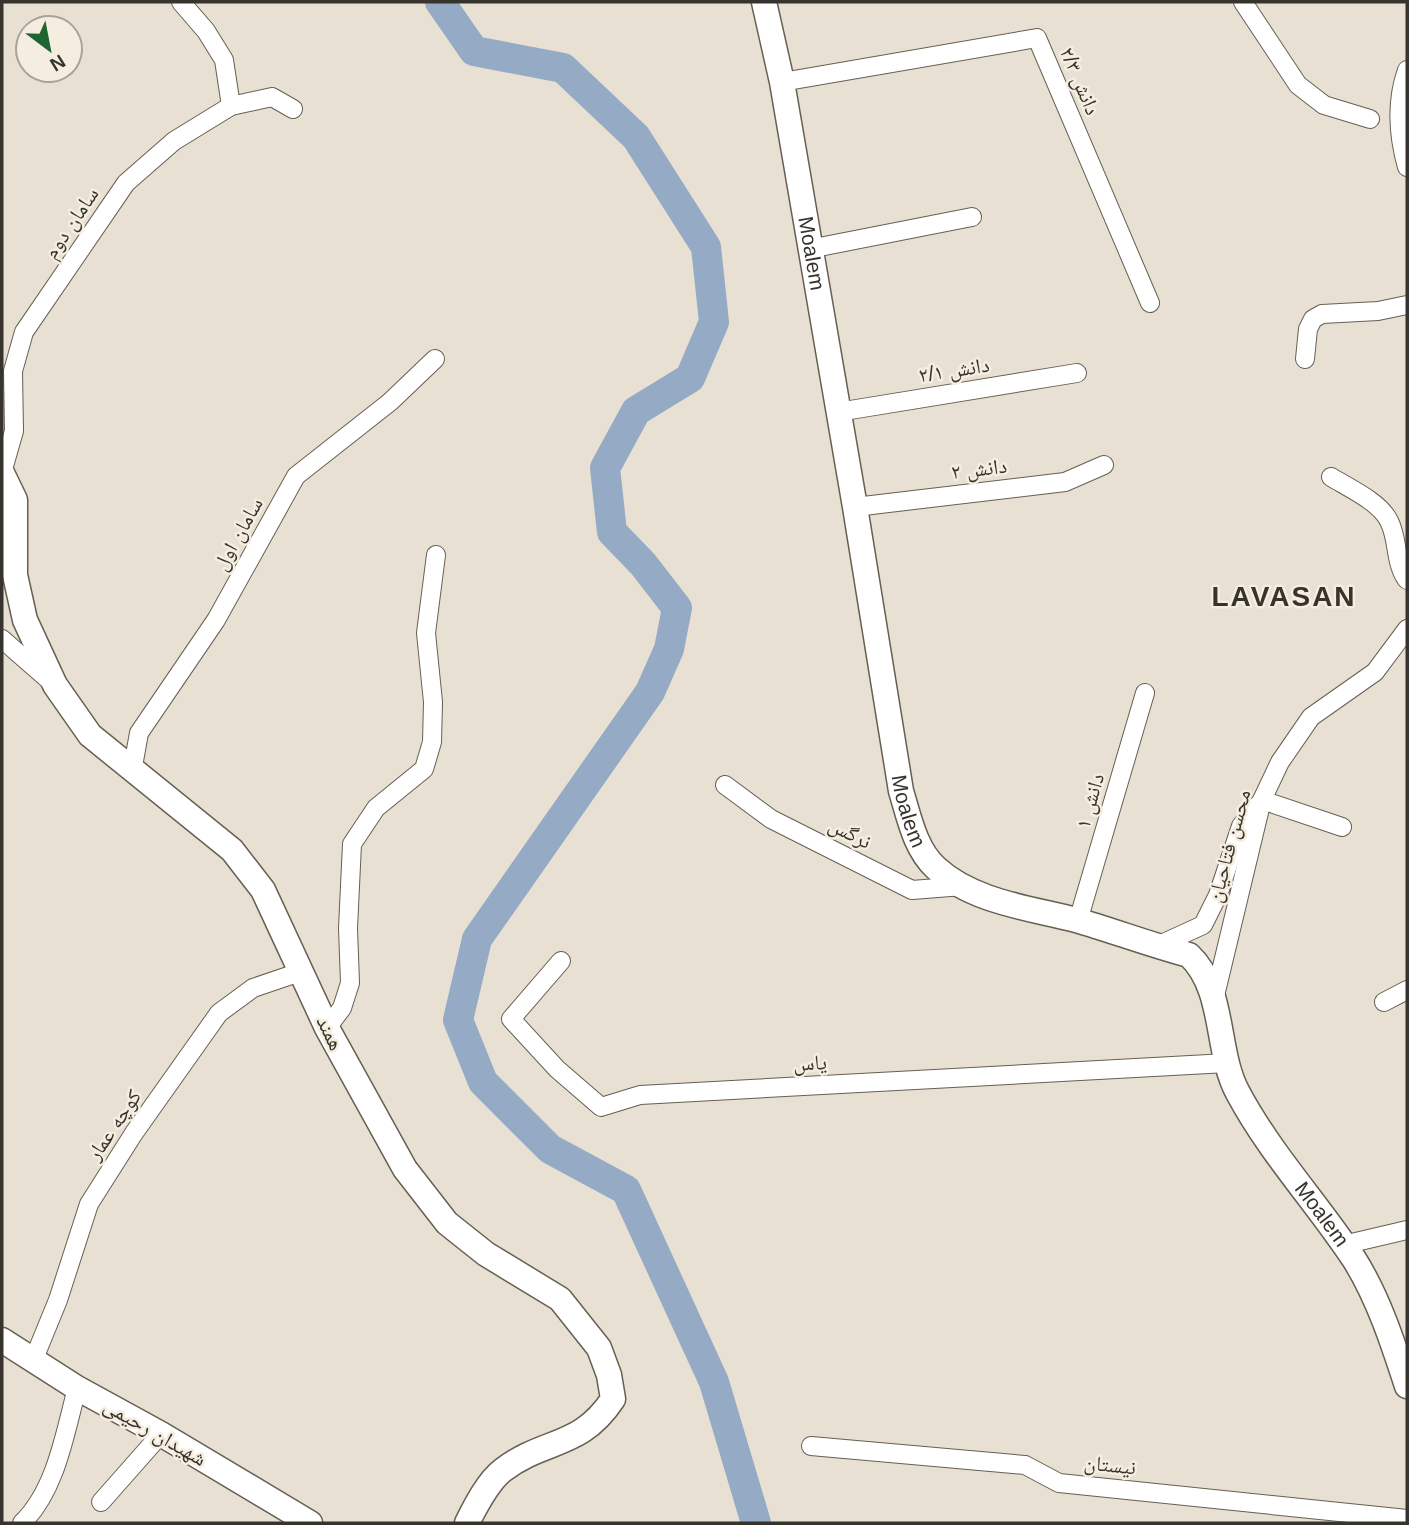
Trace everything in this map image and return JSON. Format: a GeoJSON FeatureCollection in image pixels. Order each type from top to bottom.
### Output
{"type":"FeatureCollection","features":[{"type":"Feature","properties":{"kind":"street"},"geometry":{"type":"LineString","coordinates":[[181,2],[206,31],[224,60],[230,106]]}},
{"type":"Feature","properties":{"kind":"street","name":"Moalem"},"geometry":{"type":"LineString","coordinates":[[764,2],[782,82],[809,250],[856,506],[901,791],[915,836],[935,867],[964,886],[1007,903],[1078,921],[1189,955],[1200,965],[1214,1002],[1227,1063],[1237,1092],[1281,1161],[1355,1261],[1381,1314],[1399,1339],[1407,1386]]}},
{"type":"Feature","properties":{"kind":"street"},"geometry":{"type":"LineString","coordinates":[[1243,2],[1298,85],[1324,106],[1370,119]]}},
{"type":"Feature","properties":{"kind":"street","name":"دانش ۲/۳"},"geometry":{"type":"LineString","coordinates":[[782,82],[1037,38],[1150,303]]}},
{"type":"Feature","properties":{"kind":"street"},"geometry":{"type":"LineString","coordinates":[[1407,70],[1401,87],[1399,123],[1407,167]]}},
{"type":"Feature","properties":{"kind":"street","name":"سامان دوم"},"geometry":{"type":"LineString","coordinates":[[2,473],[14,431],[13,371],[24,332],[126,183],[174,141],[230,106],[272,97],[293,109]]}},
{"type":"Feature","properties":{"kind":"street"},"geometry":{"type":"LineString","coordinates":[[809,250],[972,217]]}},
{"type":"Feature","properties":{"kind":"street"},"geometry":{"type":"LineString","coordinates":[[1305,359],[1312,318],[1322,314],[1378,311],[1407,305]]}},
{"type":"Feature","properties":{"kind":"street","name":"سامان اول"},"geometry":{"type":"LineString","coordinates":[[132,772],[139,733],[216,620],[296,476],[390,402],[435,359]]}},
{"type":"Feature","properties":{"kind":"street","name":"دانش ۲/۱"},"geometry":{"type":"LineString","coordinates":[[838,412],[1076,373]]}},
{"type":"Feature","properties":{"kind":"street","name":"دانش ۲"},"geometry":{"type":"LineString","coordinates":[[856,506],[1065,482],[1104,465]]}},
{"type":"Feature","properties":{"kind":"street","name":"همند"},"geometry":{"type":"LineString","coordinates":[[2,473],[15,500],[15,575],[25,620],[55,685],[90,735],[132,772],[232,850],[262,890],[303,971],[327,1028],[405,1169],[447,1223],[486,1254],[560,1299],[599,1348],[609,1375],[613,1399],[603,1413],[583,1433],[559,1445],[530,1453],[500,1472],[467,1523]]}},
{"type":"Feature","properties":{"kind":"street"},"geometry":{"type":"LineString","coordinates":[[1331,477],[1383,512],[1391,523],[1399,569],[1407,580]]}},
{"type":"Feature","properties":{"kind":"street"},"geometry":{"type":"LineString","coordinates":[[327,1028],[342,1008],[350,984],[348,928],[352,844],[376,808],[424,769],[432,742],[433,702],[426,633],[436,555]]}},
{"type":"Feature","properties":{"kind":"street","name":"محسن فتاحیان"},"geometry":{"type":"LineString","coordinates":[[1214,1002],[1262,800],[1280,762],[1311,718],[1375,672],[1407,629]]}},
{"type":"Feature","properties":{"kind":"street"},"geometry":{"type":"LineString","coordinates":[[2,639],[55,685]]}},
{"type":"Feature","properties":{"kind":"street","name":"دانش ۱"},"geometry":{"type":"LineString","coordinates":[[1078,921],[1145,693]]}},
{"type":"Feature","properties":{"kind":"street","name":"نرگس"},"geometry":{"type":"LineString","coordinates":[[725,785],[771,819],[912,890],[964,886]]}},
{"type":"Feature","properties":{"kind":"street"},"geometry":{"type":"LineString","coordinates":[[1157,946],[1203,925],[1218,895],[1241,826],[1262,800],[1342,827]]}},
{"type":"Feature","properties":{"kind":"street","name":"یاس"},"geometry":{"type":"LineString","coordinates":[[561,961],[511,1019],[556,1069],[601,1107],[640,1095],[1227,1063]]}},
{"type":"Feature","properties":{"kind":"street","name":"کوچه عمار"},"geometry":{"type":"LineString","coordinates":[[33,1361],[58,1300],[89,1204],[134,1133],[219,1013],[253,988],[303,971]]}},
{"type":"Feature","properties":{"kind":"street"},"geometry":{"type":"LineString","coordinates":[[1384,1002],[1407,990]]}},
{"type":"Feature","properties":{"kind":"street"},"geometry":{"type":"LineString","coordinates":[[1343,1245],[1407,1230]]}},
{"type":"Feature","properties":{"kind":"street"},"geometry":{"type":"LineString","coordinates":[[1381,1314],[1407,1318]]}},
{"type":"Feature","properties":{"kind":"street","name":"شهیدان رحیمی"},"geometry":{"type":"LineString","coordinates":[[2,1340],[77,1388],[160,1434],[305,1522]]}},
{"type":"Feature","properties":{"kind":"street"},"geometry":{"type":"LineString","coordinates":[[22,1523],[32,1513],[53,1473],[77,1388]]}},
{"type":"Feature","properties":{"kind":"street"},"geometry":{"type":"LineString","coordinates":[[101,1503],[160,1434]]}},
{"type":"Feature","properties":{"kind":"street","name":"نیستان"},"geometry":{"type":"LineString","coordinates":[[811,1446],[1026,1465],[1059,1483],[1407,1519]]}},
{"type":"Feature","properties":{"kind":"waterway"},"geometry":{"type":"LineString","coordinates":[[440,2],[474,51],[563,68],[636,137],[706,247],[714,322],[690,378],[636,411],[605,468],[612,532],[643,564],[677,608],[669,649],[650,692],[477,939],[458,1020],[483,1082],[550,1149],[626,1190],[714,1382],[756,1523]]}},
{"type":"Feature","properties":{"kind":"district","name":"LAVASAN"},"geometry":{"type":"Point","coordinates":[1284,596]}}]}
